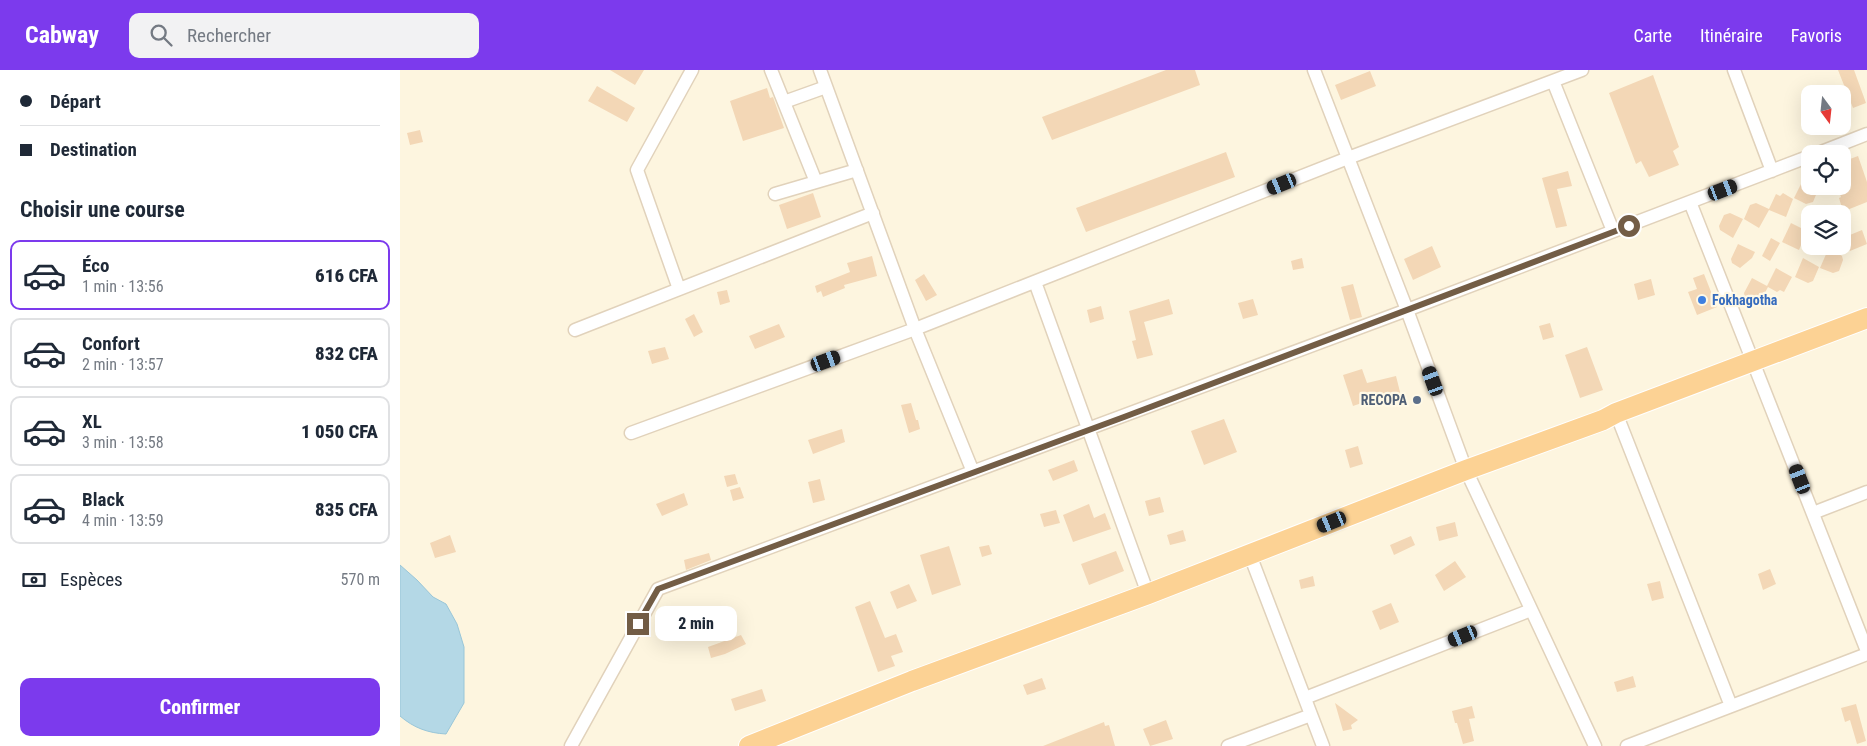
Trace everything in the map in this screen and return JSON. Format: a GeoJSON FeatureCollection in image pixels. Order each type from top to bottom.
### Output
{"type":"FeatureCollection","features":[{"type":"Feature","properties":{"kind":"highway"},"geometry":{"type":"LineString","coordinates":[[749,746],[912,681],[1148,594],[1466,470],[1867,318]]}},
{"type":"Feature","properties":{"kind":"street"},"geometry":{"type":"LineString","coordinates":[[679,289],[637,170],[692,70]]}},
{"type":"Feature","properties":{"kind":"street"},"geometry":{"type":"LineString","coordinates":[[772,70],[816,182]]}},
{"type":"Feature","properties":{"kind":"street"},"geometry":{"type":"LineString","coordinates":[[820,70],[915,329],[973,472]]}},
{"type":"Feature","properties":{"kind":"street"},"geometry":{"type":"LineString","coordinates":[[1314,70],[1407,310],[1466,470],[1595,746]]}},
{"type":"Feature","properties":{"kind":"street"},"geometry":{"type":"LineString","coordinates":[[630,433],[915,329],[1348,158],[1582,70]]}},
{"type":"Feature","properties":{"kind":"street"},"geometry":{"type":"LineString","coordinates":[[1734,70],[1772,171]]}},
{"type":"Feature","properties":{"kind":"street"},"geometry":{"type":"LineString","coordinates":[[1553,81],[1613,232]]}},
{"type":"Feature","properties":{"kind":"street"},"geometry":{"type":"LineString","coordinates":[[784,102],[826,87]]}},
{"type":"Feature","properties":{"kind":"street"},"geometry":{"type":"LineString","coordinates":[[1839,145],[1867,134]]}},
{"type":"Feature","properties":{"kind":"street"},"geometry":{"type":"LineString","coordinates":[[571,746],[658,589],[1088,430],[1801,160]]}},
{"type":"Feature","properties":{"kind":"street"},"geometry":{"type":"LineString","coordinates":[[775,194],[856,170]]}},
{"type":"Feature","properties":{"kind":"street"},"geometry":{"type":"LineString","coordinates":[[1627,746],[1867,652],[1690,202]]}},
{"type":"Feature","properties":{"kind":"street"},"geometry":{"type":"LineString","coordinates":[[575,330],[873,213]]}},
{"type":"Feature","properties":{"kind":"street"},"geometry":{"type":"LineString","coordinates":[[1035,282],[1148,594]]}},
{"type":"Feature","properties":{"kind":"street"},"geometry":{"type":"LineString","coordinates":[[1616,413],[1732,706]]}},
{"type":"Feature","properties":{"kind":"street"},"geometry":{"type":"LineString","coordinates":[[1813,513],[1867,492]]}},
{"type":"Feature","properties":{"kind":"street"},"geometry":{"type":"LineString","coordinates":[[1250,555],[1323,746]]}},
{"type":"Feature","properties":{"kind":"street"},"geometry":{"type":"LineString","coordinates":[[1305,698],[1531,610]]}},
{"type":"Feature","properties":{"kind":"street"},"geometry":{"type":"LineString","coordinates":[[1228,746],[1311,714]]}},
{"type":"Feature","properties":{"kind":"water"},"geometry":{"type":"Polygon","coordinates":[[[400,565],[433,597],[446,604],[457,624],[464,647],[464,703],[446,734],[421,729],[400,716],[400,565]]]}},
{"type":"Feature","properties":{"kind":"building"},"geometry":{"type":"Polygon","coordinates":[[[610,70],[644,70],[635,85],[610,70]]]}},
{"type":"Feature","properties":{"kind":"building"},"geometry":{"type":"Polygon","coordinates":[[[1166,70],[1195,70],[1200,85],[1052,140],[1042,117],[1166,70]]]}},
{"type":"Feature","properties":{"kind":"building"},"geometry":{"type":"Polygon","coordinates":[[[1838,70],[1854,70],[1866,103],[1853,108],[1851,103],[1851,85],[1844,85],[1838,70]]]}},
{"type":"Feature","properties":{"kind":"building"},"geometry":{"type":"Polygon","coordinates":[[[1370,71],[1376,86],[1341,100],[1335,85],[1370,71]]]}},
{"type":"Feature","properties":{"kind":"building"},"geometry":{"type":"Polygon","coordinates":[[[1653,75],[1679,147],[1673,151],[1679,165],[1649,177],[1641,161],[1636,164],[1609,93],[1653,75]]]}},
{"type":"Feature","properties":{"kind":"building"},"geometry":{"type":"Polygon","coordinates":[[[597,86],[635,108],[627,122],[588,101],[597,86]]]}},
{"type":"Feature","properties":{"kind":"building"},"geometry":{"type":"Polygon","coordinates":[[[767,88],[770,98],[773,97],[784,128],[743,141],[730,101],[767,88]]]}},
{"type":"Feature","properties":{"kind":"building"},"geometry":{"type":"Polygon","coordinates":[[[420,130],[423,142],[410,145],[407,133],[420,130]]]}},
{"type":"Feature","properties":{"kind":"building"},"geometry":{"type":"Polygon","coordinates":[[[1226,152],[1235,177],[1086,232],[1076,208],[1226,152]]]}},
{"type":"Feature","properties":{"kind":"building"},"geometry":{"type":"Polygon","coordinates":[[[1858,156],[1867,182],[1867,202],[1851,208],[1851,205],[1841,205],[1839,198],[1840,195],[1851,195],[1851,159],[1858,156]]]}},
{"type":"Feature","properties":{"kind":"building"},"geometry":{"type":"Polygon","coordinates":[[[1568,171],[1572,186],[1557,189],[1567,226],[1556,228],[1542,178],[1568,171]]]}},
{"type":"Feature","properties":{"kind":"building"},"geometry":{"type":"Polygon","coordinates":[[[1801,184],[1801,195],[1816,195],[1813,202],[1806,204],[1794,198],[1801,184]]]}},
{"type":"Feature","properties":{"kind":"building"},"geometry":{"type":"Polygon","coordinates":[[[813,193],[821,217],[787,229],[779,205],[813,193]]]}},
{"type":"Feature","properties":{"kind":"building"},"geometry":{"type":"Polygon","coordinates":[[[1783,193],[1793,199],[1786,217],[1769,210],[1759,228],[1744,219],[1750,205],[1756,203],[1769,209],[1776,194],[1780,196],[1783,193]]]}},
{"type":"Feature","properties":{"kind":"building"},"geometry":{"type":"Polygon","coordinates":[[[1730,213],[1743,219],[1733,238],[1720,230],[1719,226],[1724,215],[1730,213]]]}},
{"type":"Feature","properties":{"kind":"building"},"geometry":{"type":"Polygon","coordinates":[[[1791,223],[1801,228],[1801,245],[1799,250],[1782,242],[1791,223]]]}},
{"type":"Feature","properties":{"kind":"building"},"geometry":{"type":"Polygon","coordinates":[[[1862,230],[1867,244],[1851,251],[1851,235],[1862,230]]]}},
{"type":"Feature","properties":{"kind":"building"},"geometry":{"type":"Polygon","coordinates":[[[1771,238],[1780,243],[1770,261],[1762,256],[1771,238]]]}},
{"type":"Feature","properties":{"kind":"building"},"geometry":{"type":"Polygon","coordinates":[[[1738,244],[1755,252],[1752,258],[1740,268],[1732,263],[1731,259],[1738,244]]]}},
{"type":"Feature","properties":{"kind":"building"},"geometry":{"type":"Polygon","coordinates":[[[1432,246],[1441,267],[1413,280],[1404,259],[1432,246]]]}},
{"type":"Feature","properties":{"kind":"building"},"geometry":{"type":"Polygon","coordinates":[[[1826,255],[1842,256],[1843,260],[1839,271],[1833,273],[1820,268],[1826,255]]]}},
{"type":"Feature","properties":{"kind":"building"},"geometry":{"type":"Polygon","coordinates":[[[872,256],[877,276],[844,285],[845,288],[823,297],[821,291],[817,293],[815,286],[850,272],[847,263],[872,256]]]}},
{"type":"Feature","properties":{"kind":"building"},"geometry":{"type":"Polygon","coordinates":[[[1302,258],[1304,268],[1293,270],[1291,261],[1302,258]]]}},
{"type":"Feature","properties":{"kind":"building"},"geometry":{"type":"Polygon","coordinates":[[[1803,258],[1819,267],[1813,281],[1808,283],[1795,277],[1803,258]]]}},
{"type":"Feature","properties":{"kind":"building"},"geometry":{"type":"Polygon","coordinates":[[[1776,268],[1792,277],[1784,292],[1780,290],[1777,292],[1768,287],[1760,302],[1756,300],[1753,302],[1745,298],[1744,293],[1752,278],[1767,286],[1776,268]]]}},
{"type":"Feature","properties":{"kind":"building"},"geometry":{"type":"Polygon","coordinates":[[[924,274],[937,295],[926,301],[915,280],[924,274]]]}},
{"type":"Feature","properties":{"kind":"building","name":"Fokhagotha"},"geometry":{"type":"Polygon","coordinates":[[[1704,274],[1717,307],[1697,315],[1688,292],[1697,289],[1693,278],[1704,274]]]}},
{"type":"Feature","properties":{"kind":"building"},"geometry":{"type":"Polygon","coordinates":[[[1651,279],[1655,295],[1638,300],[1634,284],[1651,279]]]}},
{"type":"Feature","properties":{"kind":"building"},"geometry":{"type":"Polygon","coordinates":[[[1353,284],[1362,317],[1350,320],[1341,287],[1353,284]]]}},
{"type":"Feature","properties":{"kind":"building"},"geometry":{"type":"Polygon","coordinates":[[[727,290],[730,302],[720,305],[717,292],[727,290]]]}},
{"type":"Feature","properties":{"kind":"building"},"geometry":{"type":"Polygon","coordinates":[[[1169,299],[1173,314],[1144,322],[1153,355],[1137,359],[1132,341],[1136,340],[1129,311],[1169,299]]]}},
{"type":"Feature","properties":{"kind":"building"},"geometry":{"type":"Polygon","coordinates":[[[1253,299],[1258,315],[1243,319],[1238,303],[1253,299]]]}},
{"type":"Feature","properties":{"kind":"building"},"geometry":{"type":"Polygon","coordinates":[[[1101,306],[1104,319],[1090,323],[1087,310],[1101,306]]]}},
{"type":"Feature","properties":{"kind":"building"},"geometry":{"type":"Polygon","coordinates":[[[694,314],[703,332],[694,337],[685,319],[694,314]]]}},
{"type":"Feature","properties":{"kind":"building"},"geometry":{"type":"Polygon","coordinates":[[[1550,323],[1554,337],[1543,340],[1539,326],[1550,323]]]}},
{"type":"Feature","properties":{"kind":"building"},"geometry":{"type":"Polygon","coordinates":[[[779,324],[785,337],[755,349],[749,336],[779,324]]]}},
{"type":"Feature","properties":{"kind":"building"},"geometry":{"type":"Polygon","coordinates":[[[665,347],[669,359],[652,364],[648,351],[665,347]]]}},
{"type":"Feature","properties":{"kind":"building"},"geometry":{"type":"Polygon","coordinates":[[[1587,347],[1603,390],[1580,398],[1565,355],[1587,347]]]}},
{"type":"Feature","properties":{"kind":"building"},"geometry":{"type":"Polygon","coordinates":[[[1362,369],[1367,383],[1396,376],[1401,396],[1383,401],[1382,396],[1353,406],[1343,375],[1362,369]]]}},
{"type":"Feature","properties":{"kind":"building"},"geometry":{"type":"Polygon","coordinates":[[[911,403],[920,429],[909,433],[901,405],[911,403]]]}},
{"type":"Feature","properties":{"kind":"building"},"geometry":{"type":"Polygon","coordinates":[[[1224,419],[1237,452],[1204,465],[1191,431],[1224,419]]]}},
{"type":"Feature","properties":{"kind":"building"},"geometry":{"type":"Polygon","coordinates":[[[842,429],[845,442],[813,454],[808,440],[842,429]]]}},
{"type":"Feature","properties":{"kind":"building"},"geometry":{"type":"Polygon","coordinates":[[[1358,446],[1363,464],[1350,468],[1345,450],[1358,446]]]}},
{"type":"Feature","properties":{"kind":"building"},"geometry":{"type":"Polygon","coordinates":[[[1074,460],[1078,471],[1053,481],[1048,470],[1074,460]]]}},
{"type":"Feature","properties":{"kind":"building"},"geometry":{"type":"Polygon","coordinates":[[[735,474],[738,484],[727,487],[724,476],[735,474]]]}},
{"type":"Feature","properties":{"kind":"building"},"geometry":{"type":"Polygon","coordinates":[[[820,479],[825,500],[813,503],[808,482],[820,479]]]}},
{"type":"Feature","properties":{"kind":"building"},"geometry":{"type":"Polygon","coordinates":[[[740,487],[744,498],[733,501],[730,490],[740,487]]]}},
{"type":"Feature","properties":{"kind":"building"},"geometry":{"type":"Polygon","coordinates":[[[684,493],[688,505],[662,516],[656,504],[684,493]]]}},
{"type":"Feature","properties":{"kind":"building"},"geometry":{"type":"Polygon","coordinates":[[[1160,497],[1164,512],[1149,516],[1145,501],[1160,497]]]}},
{"type":"Feature","properties":{"kind":"building"},"geometry":{"type":"Polygon","coordinates":[[[1089,504],[1094,518],[1105,513],[1111,529],[1073,542],[1063,515],[1089,504]]]}},
{"type":"Feature","properties":{"kind":"building"},"geometry":{"type":"Polygon","coordinates":[[[1056,510],[1060,523],[1044,527],[1040,514],[1056,510]]]}},
{"type":"Feature","properties":{"kind":"building"},"geometry":{"type":"Polygon","coordinates":[[[1455,522],[1458,536],[1439,541],[1436,527],[1455,522]]]}},
{"type":"Feature","properties":{"kind":"building"},"geometry":{"type":"Polygon","coordinates":[[[1183,530],[1186,541],[1170,545],[1167,535],[1183,530]]]}},
{"type":"Feature","properties":{"kind":"building"},"geometry":{"type":"Polygon","coordinates":[[[450,535],[456,552],[435,558],[430,543],[450,535]]]}},
{"type":"Feature","properties":{"kind":"building"},"geometry":{"type":"Polygon","coordinates":[[[1411,536],[1415,545],[1394,555],[1390,545],[1411,536]]]}},
{"type":"Feature","properties":{"kind":"building"},"geometry":{"type":"Polygon","coordinates":[[[989,545],[992,554],[982,557],[979,547],[989,545]]]}},
{"type":"Feature","properties":{"kind":"building"},"geometry":{"type":"Polygon","coordinates":[[[949,546],[961,585],[932,595],[920,555],[949,546]]]}},
{"type":"Feature","properties":{"kind":"building"},"geometry":{"type":"Polygon","coordinates":[[[1116,551],[1124,571],[1089,585],[1081,564],[1116,551]]]}},
{"type":"Feature","properties":{"kind":"building"},"geometry":{"type":"Polygon","coordinates":[[[709,553],[711,560],[686,570],[684,560],[709,553]]]}},
{"type":"Feature","properties":{"kind":"building"},"geometry":{"type":"Polygon","coordinates":[[[1455,561],[1466,577],[1444,591],[1435,575],[1455,561]]]}},
{"type":"Feature","properties":{"kind":"building"},"geometry":{"type":"Polygon","coordinates":[[[1770,569],[1776,584],[1763,590],[1758,574],[1770,569]]]}},
{"type":"Feature","properties":{"kind":"building"},"geometry":{"type":"Polygon","coordinates":[[[1313,576],[1315,586],[1301,589],[1299,580],[1313,576]]]}},
{"type":"Feature","properties":{"kind":"building"},"geometry":{"type":"Polygon","coordinates":[[[1660,581],[1664,598],[1652,601],[1647,584],[1660,581]]]}},
{"type":"Feature","properties":{"kind":"building"},"geometry":{"type":"Polygon","coordinates":[[[909,584],[917,601],[897,609],[890,592],[909,584]]]}},
{"type":"Feature","properties":{"kind":"building"},"geometry":{"type":"Polygon","coordinates":[[[870,601],[885,638],[896,634],[903,652],[891,656],[895,666],[878,672],[855,607],[870,601]]]}},
{"type":"Feature","properties":{"kind":"building"},"geometry":{"type":"Polygon","coordinates":[[[1391,603],[1399,622],[1380,630],[1372,611],[1391,603]]]}},
{"type":"Feature","properties":{"kind":"building"},"geometry":{"type":"Polygon","coordinates":[[[741,635],[746,644],[711,658],[708,647],[741,635]]]}},
{"type":"Feature","properties":{"kind":"building"},"geometry":{"type":"Polygon","coordinates":[[[1633,676],[1636,687],[1617,692],[1614,682],[1633,676]]]}},
{"type":"Feature","properties":{"kind":"building"},"geometry":{"type":"Polygon","coordinates":[[[1042,678],[1046,689],[1027,695],[1023,685],[1042,678]]]}},
{"type":"Feature","properties":{"kind":"building"},"geometry":{"type":"Polygon","coordinates":[[[762,689],[766,701],[735,711],[731,699],[762,689]]]}},
{"type":"Feature","properties":{"kind":"building"},"geometry":{"type":"Polygon","coordinates":[[[1335,703],[1358,720],[1351,725],[1352,729],[1343,731],[1335,703]]]}},
{"type":"Feature","properties":{"kind":"building"},"geometry":{"type":"Polygon","coordinates":[[[1856,704],[1866,741],[1857,744],[1850,720],[1845,722],[1841,708],[1856,704]]]}},
{"type":"Feature","properties":{"kind":"building"},"geometry":{"type":"Polygon","coordinates":[[[1472,706],[1475,718],[1469,719],[1474,741],[1463,744],[1452,711],[1472,706]]]}},
{"type":"Feature","properties":{"kind":"building"},"geometry":{"type":"Polygon","coordinates":[[[1166,720],[1173,739],[1150,746],[1143,729],[1166,720]]]}},
{"type":"Feature","properties":{"kind":"building"},"geometry":{"type":"Polygon","coordinates":[[[1104,722],[1105,726],[1109,725],[1115,746],[1043,746],[1104,722]]]}},
{"type":"Feature","properties":{"kind":"place","name":"Fokhagotha"},"geometry":{"type":"Point","coordinates":[1702,300]}},
{"type":"Feature","properties":{"kind":"place","name":"RECOPA"},"geometry":{"type":"Point","coordinates":[1417,400]}},
{"type":"Feature","properties":{"kind":"route"},"geometry":{"type":"LineString","coordinates":[[638,624],[658,589],[1124,417],[1629,226]]}}]}
